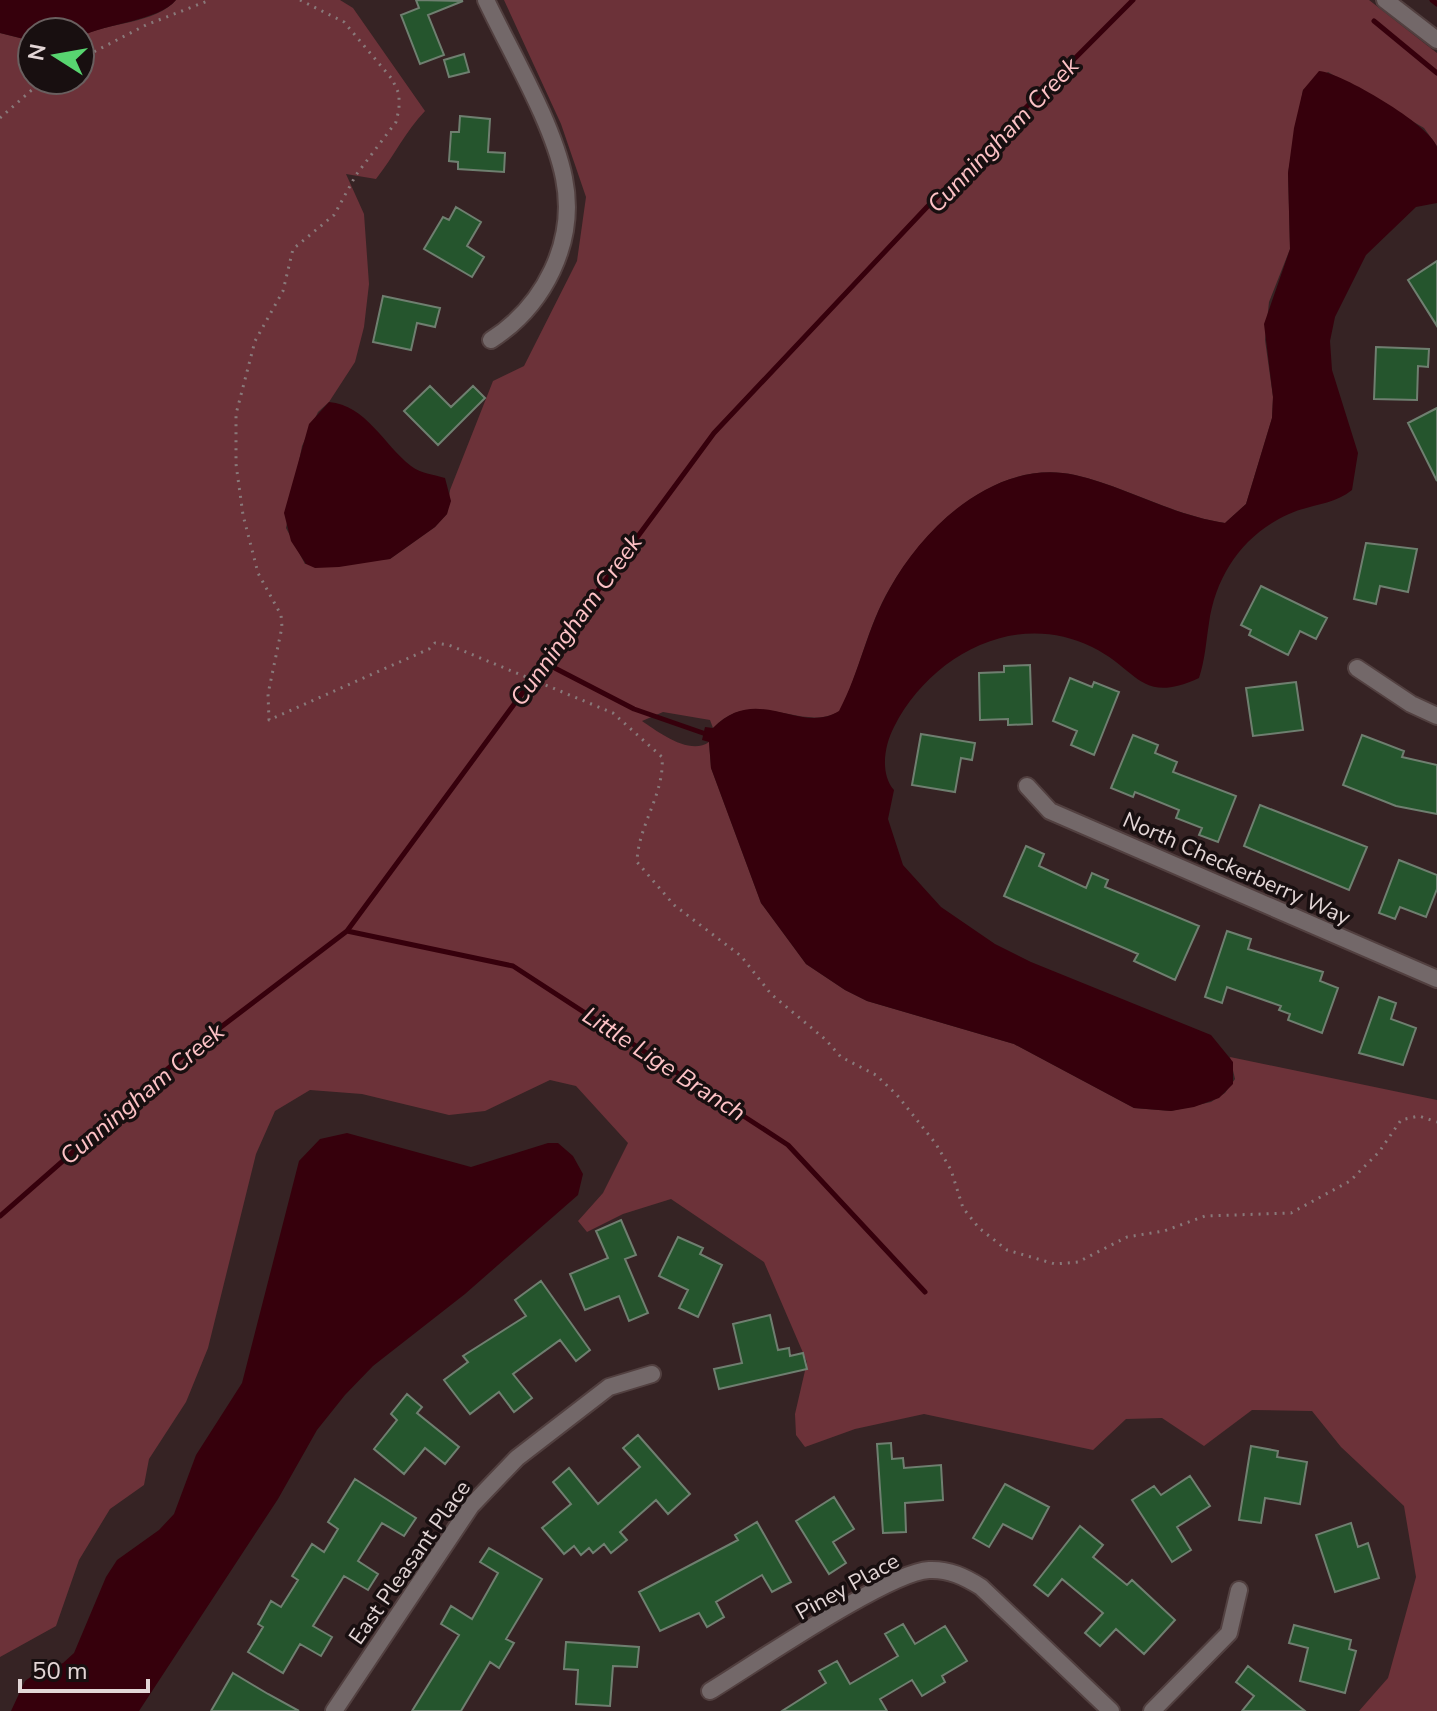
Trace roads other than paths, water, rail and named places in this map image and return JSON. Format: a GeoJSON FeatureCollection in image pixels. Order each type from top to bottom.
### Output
{"type":"FeatureCollection","features":[{"type":"Feature","properties":{"kind":"street"},"geometry":{"type":"LineString","coordinates":[[486,0],[557,152],[565,181],[567,210],[563,239],[543,288],[527,311],[491,340]]}},
{"type":"Feature","properties":{"kind":"street"},"geometry":{"type":"LineString","coordinates":[[1385,0],[1437,40]]}},
{"type":"Feature","properties":{"kind":"street"},"geometry":{"type":"LineString","coordinates":[[1357,668],[1411,704],[1437,716]]}},
{"type":"Feature","properties":{"kind":"street","name":"North Checkerberry Way"},"geometry":{"type":"LineString","coordinates":[[1027,786],[1050,811],[1437,979]]}},
{"type":"Feature","properties":{"kind":"street","name":"East Pleasant Place"},"geometry":{"type":"LineString","coordinates":[[334,1711],[471,1506],[493,1480],[609,1387],[652,1374]]}},
{"type":"Feature","properties":{"kind":"street","name":"Piney Place"},"geometry":{"type":"LineString","coordinates":[[710,1691],[894,1581],[930,1570],[964,1577],[981,1587],[1111,1711]]}},
{"type":"Feature","properties":{"kind":"street"},"geometry":{"type":"LineString","coordinates":[[1152,1711],[1229,1633],[1239,1590]]}},
{"type":"Feature","properties":{"kind":"waterway","name":"Cunningham Creek"},"geometry":{"type":"LineString","coordinates":[[0,1216],[179,1059],[347,931],[714,433],[927,207],[1133,0]]}},
{"type":"Feature","properties":{"kind":"waterway"},"geometry":{"type":"LineString","coordinates":[[1432,0],[1437,4]]}},
{"type":"Feature","properties":{"kind":"waterway"},"geometry":{"type":"LineString","coordinates":[[1374,21],[1437,73]]}},
{"type":"Feature","properties":{"kind":"waterway"},"geometry":{"type":"LineString","coordinates":[[545,663],[634,709],[703,733]]}},
{"type":"Feature","properties":{"kind":"waterway","name":"Little Lige Branch"},"geometry":{"type":"LineString","coordinates":[[347,931],[513,966],[788,1145],[925,1292]]}}]}
